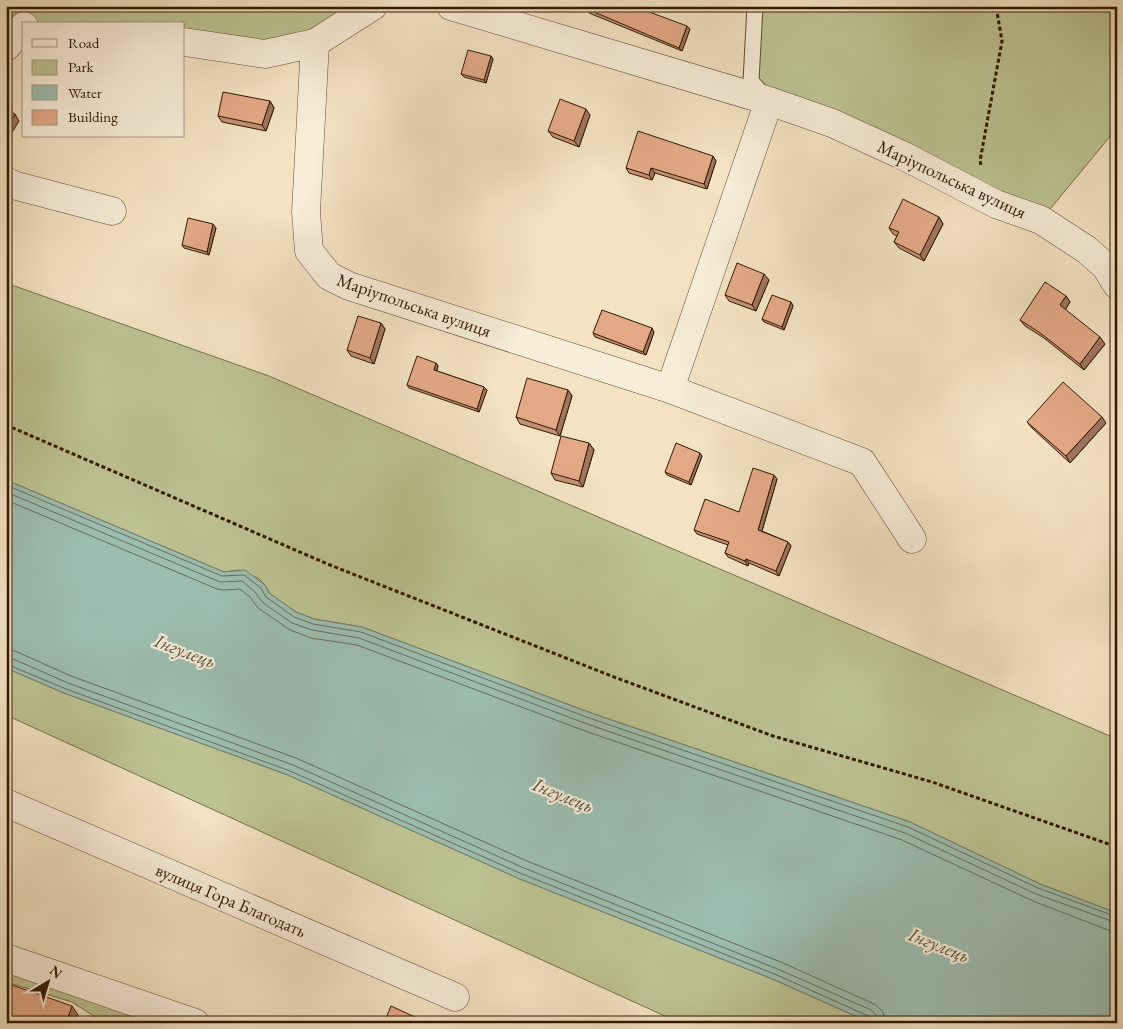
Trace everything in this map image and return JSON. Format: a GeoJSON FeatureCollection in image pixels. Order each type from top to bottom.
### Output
{"type":"FeatureCollection","features":[{"type":"Feature","properties":{"kind":"street","name":"Маріупольська вулиця"},"geometry":{"type":"LineString","coordinates":[[451,6],[769,101],[832,123],[904,156],[996,204],[1041,220],[1087,250],[1106,267],[1117,285]]}},
{"type":"Feature","properties":{"kind":"street"},"geometry":{"type":"LineString","coordinates":[[185,42],[266,54],[315,43],[365,9]]}},
{"type":"Feature","properties":{"kind":"street"},"geometry":{"type":"LineString","coordinates":[[6,27],[22,26]]}},
{"type":"Feature","properties":{"kind":"street"},"geometry":{"type":"LineString","coordinates":[[6,47],[22,28]]}},
{"type":"Feature","properties":{"kind":"street","name":"Маріупольська вулиця"},"geometry":{"type":"LineString","coordinates":[[315,43],[306,212],[309,251],[329,276],[350,286],[670,389],[862,462],[912,539]]}},
{"type":"Feature","properties":{"kind":"street"},"geometry":{"type":"LineString","coordinates":[[670,389],[769,101]]}},
{"type":"Feature","properties":{"kind":"street"},"geometry":{"type":"LineString","coordinates":[[6,181],[13,185],[112,211]]}},
{"type":"Feature","properties":{"kind":"street","name":"вулиця Гора Благодать"},"geometry":{"type":"LineString","coordinates":[[6,803],[455,997]]}},
{"type":"Feature","properties":{"kind":"street"},"geometry":{"type":"LineString","coordinates":[[6,958],[195,1023]]}},
{"type":"Feature","properties":{"kind":"lane"},"geometry":{"type":"LineString","coordinates":[[755,6],[751,81],[769,101]]}},
{"type":"Feature","properties":{"kind":"path"},"geometry":{"type":"LineString","coordinates":[[996,6],[1002,41],[980,161],[984,188],[996,204]]}},
{"type":"Feature","properties":{"kind":"path"},"geometry":{"type":"LineString","coordinates":[[6,425],[330,565],[614,677],[773,736],[932,782],[1117,846]]}},
{"type":"Feature","properties":{"kind":"green space"},"geometry":{"type":"Polygon","coordinates":[[[6,6],[373,6],[315,43],[185,42],[185,22],[22,22],[22,24],[6,27],[6,6]]]}},
{"type":"Feature","properties":{"kind":"green space"},"geometry":{"type":"Polygon","coordinates":[[[750,6],[1117,6],[1117,128],[1041,220],[751,81],[750,6]]]}},
{"type":"Feature","properties":{"kind":"green space"},"geometry":{"type":"Polygon","coordinates":[[[6,283],[269,376],[1117,739],[1117,913],[1040,884],[910,822],[591,713],[362,627],[314,619],[296,612],[269,593],[265,585],[258,578],[239,570],[224,572],[6,480],[6,283]]]}},
{"type":"Feature","properties":{"kind":"green space"},"geometry":{"type":"Polygon","coordinates":[[[6,668],[64,693],[288,775],[520,879],[775,980],[871,1023],[680,1023],[6,715],[6,668]]]}},
{"type":"Feature","properties":{"kind":"green space"},"geometry":{"type":"Polygon","coordinates":[[[6,958],[195,1023],[105,1023],[72,1002],[6,982],[6,958]]]}},
{"type":"Feature","properties":{"kind":"water","name":"Інгулець"},"geometry":{"type":"Polygon","coordinates":[[[6,480],[224,572],[245,570],[265,585],[269,593],[296,612],[314,619],[362,627],[591,713],[910,822],[1040,884],[1117,913],[1117,1023],[871,1023],[775,980],[520,879],[288,775],[64,693],[6,668],[6,480]]]}},
{"type":"Feature","properties":{"kind":"building"},"geometry":{"type":"Polygon","coordinates":[[[588,6],[638,6],[687,26],[679,48],[587,9],[588,6]]]}},
{"type":"Feature","properties":{"kind":"building"},"geometry":{"type":"Polygon","coordinates":[[[468,50],[491,56],[484,80],[461,74],[468,50]]]}},
{"type":"Feature","properties":{"kind":"building"},"geometry":{"type":"Polygon","coordinates":[[[223,92],[270,101],[262,125],[218,116],[223,92]]]}},
{"type":"Feature","properties":{"kind":"building"},"geometry":{"type":"Polygon","coordinates":[[[560,99],[586,109],[574,141],[548,131],[560,99]]]}},
{"type":"Feature","properties":{"kind":"building"},"geometry":{"type":"Polygon","coordinates":[[[6,109],[15,114],[6,128],[6,109]]]}},
{"type":"Feature","properties":{"kind":"building"},"geometry":{"type":"Polygon","coordinates":[[[638,131],[713,156],[704,184],[651,168],[649,175],[626,168],[638,131]]]}},
{"type":"Feature","properties":{"kind":"building"},"geometry":{"type":"Polygon","coordinates":[[[903,199],[939,217],[920,255],[894,242],[899,232],[889,228],[903,199]]]}},
{"type":"Feature","properties":{"kind":"building"},"geometry":{"type":"Polygon","coordinates":[[[188,218],[213,224],[207,252],[182,245],[188,218]]]}},
{"type":"Feature","properties":{"kind":"building"},"geometry":{"type":"Polygon","coordinates":[[[737,263],[764,274],[752,305],[725,295],[737,263]]]}},
{"type":"Feature","properties":{"kind":"building"},"geometry":{"type":"Polygon","coordinates":[[[1045,282],[1066,296],[1060,305],[1100,337],[1080,364],[1039,332],[1020,320],[1045,282]]]}},
{"type":"Feature","properties":{"kind":"building"},"geometry":{"type":"Polygon","coordinates":[[[772,295],[791,302],[782,327],[762,319],[772,295]]]}},
{"type":"Feature","properties":{"kind":"building"},"geometry":{"type":"Polygon","coordinates":[[[602,310],[652,328],[643,352],[593,333],[602,310]]]}},
{"type":"Feature","properties":{"kind":"building"},"geometry":{"type":"Polygon","coordinates":[[[358,316],[381,323],[370,358],[347,350],[358,316]]]}},
{"type":"Feature","properties":{"kind":"building"},"geometry":{"type":"Polygon","coordinates":[[[417,356],[436,363],[434,370],[484,387],[477,409],[407,385],[417,356]]]}},
{"type":"Feature","properties":{"kind":"building"},"geometry":{"type":"Polygon","coordinates":[[[527,378],[568,390],[556,430],[516,417],[527,378]]]}},
{"type":"Feature","properties":{"kind":"building"},"geometry":{"type":"Polygon","coordinates":[[[1063,382],[1102,417],[1066,456],[1027,422],[1063,382]]]}},
{"type":"Feature","properties":{"kind":"building"},"geometry":{"type":"Polygon","coordinates":[[[561,436],[589,443],[579,481],[551,473],[561,436]]]}},
{"type":"Feature","properties":{"kind":"building"},"geometry":{"type":"Polygon","coordinates":[[[676,443],[700,453],[689,482],[665,472],[676,443]]]}},
{"type":"Feature","properties":{"kind":"building"},"geometry":{"type":"Polygon","coordinates":[[[753,468],[774,475],[758,530],[788,542],[776,571],[725,553],[729,542],[694,530],[705,499],[739,512],[753,468]]]}},
{"type":"Feature","properties":{"kind":"building"},"geometry":{"type":"Polygon","coordinates":[[[6,983],[72,1006],[66,1023],[6,1022],[6,983]]]}},
{"type":"Feature","properties":{"kind":"building"},"geometry":{"type":"Polygon","coordinates":[[[391,1006],[428,1023],[384,1023],[391,1006]]]}}]}
